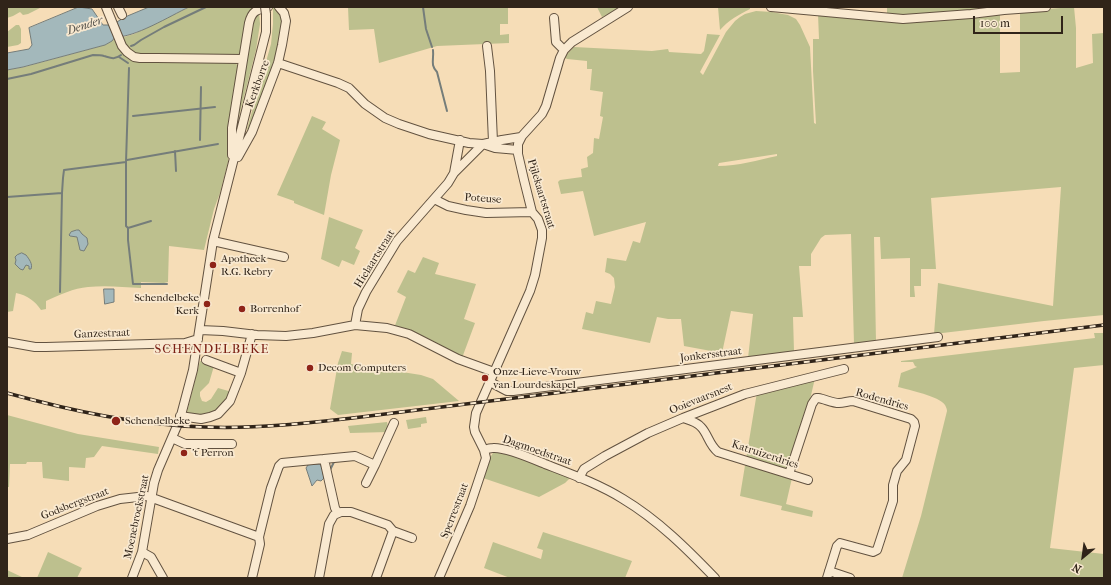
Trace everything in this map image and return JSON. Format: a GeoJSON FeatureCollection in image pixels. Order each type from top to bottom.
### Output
{"type":"FeatureCollection","features":[{"type":"Feature","properties":{"kind":"street","name":"Kerkborre"},"geometry":{"type":"LineString","coordinates":[[106,7],[122,46],[127,52],[134,56],[140,58],[243,59]]}},
{"type":"Feature","properties":{"kind":"street"},"geometry":{"type":"LineString","coordinates":[[118,7],[122,15]]}},
{"type":"Feature","properties":{"kind":"street","name":"Kerkborre"},"geometry":{"type":"LineString","coordinates":[[232,166],[252,132],[278,63],[286,21],[284,13],[279,7]]}},
{"type":"Feature","properties":{"kind":"street","name":"Pijlekaartstraat"},"geometry":{"type":"LineString","coordinates":[[494,372],[524,305],[535,275],[542,238],[542,230],[538,219],[532,212],[524,180],[518,144],[521,138],[542,114],[546,106],[560,58],[564,50],[572,42],[628,7]]}},
{"type":"Feature","properties":{"kind":"street"},"geometry":{"type":"LineString","coordinates":[[771,7],[903,19],[1046,7]]}},
{"type":"Feature","properties":{"kind":"street","name":"Kerkborre"},"geometry":{"type":"LineString","coordinates":[[176,427],[193,370],[213,241],[266,32],[266,9],[257,10],[250,18],[232,128],[232,166]]}},
{"type":"Feature","properties":{"kind":"street"},"geometry":{"type":"LineString","coordinates":[[554,18],[556,42],[564,50]]}},
{"type":"Feature","properties":{"kind":"street"},"geometry":{"type":"LineString","coordinates":[[487,46],[490,70],[493,142]]}},
{"type":"Feature","properties":{"kind":"street"},"geometry":{"type":"LineString","coordinates":[[278,63],[349,88],[365,104],[380,115],[392,121],[428,134],[483,144],[495,148],[518,150]]}},
{"type":"Feature","properties":{"kind":"street"},"geometry":{"type":"LineString","coordinates":[[483,144],[521,138]]}},
{"type":"Feature","properties":{"kind":"street","name":"Hielaartstraat"},"geometry":{"type":"LineString","coordinates":[[454,173],[460,140]]}},
{"type":"Feature","properties":{"kind":"street","name":"Hielaartstraat"},"geometry":{"type":"LineString","coordinates":[[355,325],[358,309],[366,292],[397,241],[448,183],[454,173],[483,144]]}},
{"type":"Feature","properties":{"kind":"street","name":"Poteuse"},"geometry":{"type":"LineString","coordinates":[[434,199],[448,206],[486,213],[532,212]]}},
{"type":"Feature","properties":{"kind":"street"},"geometry":{"type":"LineString","coordinates":[[213,241],[284,257]]}},
{"type":"Feature","properties":{"kind":"street"},"geometry":{"type":"LineString","coordinates":[[200,330],[286,336],[355,325],[387,328],[409,334],[458,359],[494,372],[479,406],[475,421],[475,432],[484,450]]}},
{"type":"Feature","properties":{"kind":"street"},"geometry":{"type":"LineString","coordinates":[[180,416],[201,419],[210,418],[218,414],[230,401],[241,373],[252,334]]}},
{"type":"Feature","properties":{"kind":"street","name":"Jonkersstraat"},"geometry":{"type":"LineString","coordinates":[[490,382],[507,391],[513,391],[938,337]]}},
{"type":"Feature","properties":{"kind":"street","name":"Ganzestraat"},"geometry":{"type":"LineString","coordinates":[[7,342],[35,347],[46,347],[185,343],[198,339]]}},
{"type":"Feature","properties":{"kind":"street"},"geometry":{"type":"LineString","coordinates":[[206,360],[241,373]]}},
{"type":"Feature","properties":{"kind":"street","name":"Ooievaarsnest"},"geometry":{"type":"LineString","coordinates":[[579,478],[584,469],[648,432],[746,394],[844,369]]}},
{"type":"Feature","properties":{"kind":"street","name":"Rodendries"},"geometry":{"type":"LineString","coordinates":[[789,474],[812,404],[816,398],[842,403],[853,401],[910,419],[914,422],[916,426],[906,460],[897,471],[893,486],[893,501],[876,550],[873,552],[840,543],[837,546],[828,575],[850,578]]}},
{"type":"Feature","properties":{"kind":"street","name":"Katruizerdries"},"geometry":{"type":"LineString","coordinates":[[683,418],[700,425],[712,446],[718,452],[808,480]]}},
{"type":"Feature","properties":{"kind":"street"},"geometry":{"type":"LineString","coordinates":[[366,484],[394,423]]}},
{"type":"Feature","properties":{"kind":"street","name":"Moenebroekstraat"},"geometry":{"type":"LineString","coordinates":[[132,578],[142,552],[158,470],[176,427]]}},
{"type":"Feature","properties":{"kind":"street"},"geometry":{"type":"LineString","coordinates":[[172,438],[185,444],[232,444]]}},
{"type":"Feature","properties":{"kind":"street","name":"Dagmoedstraat"},"geometry":{"type":"LineString","coordinates":[[484,450],[495,448],[512,451],[609,491],[660,525],[682,544],[715,578]]}},
{"type":"Feature","properties":{"kind":"street","name":"Sperrestraat"},"geometry":{"type":"LineString","coordinates":[[439,578],[470,506],[486,458],[484,450]]}},
{"type":"Feature","properties":{"kind":"street"},"geometry":{"type":"LineString","coordinates":[[252,578],[260,544],[259,537],[271,488],[279,466],[282,463],[355,456],[374,464]]}},
{"type":"Feature","properties":{"kind":"street"},"geometry":{"type":"LineString","coordinates":[[324,459],[335,508],[338,514]]}},
{"type":"Feature","properties":{"kind":"street","name":"Godsbergstraat"},"geometry":{"type":"LineString","coordinates":[[7,539],[28,534],[97,506],[120,499],[139,496],[152,497]]}},
{"type":"Feature","properties":{"kind":"street"},"geometry":{"type":"LineString","coordinates":[[152,497],[259,537]]}},
{"type":"Feature","properties":{"kind":"street"},"geometry":{"type":"LineString","coordinates":[[319,578],[329,524],[334,515],[341,512],[351,512],[388,525],[393,531],[412,538]]}},
{"type":"Feature","properties":{"kind":"street"},"geometry":{"type":"LineString","coordinates":[[376,578],[393,531]]}},
{"type":"Feature","properties":{"kind":"street"},"geometry":{"type":"LineString","coordinates":[[142,552],[152,557],[164,578]]}},
{"type":"Feature","properties":{"kind":"green space"},"geometry":{"type":"Polygon","coordinates":[[[7,7],[42,7],[28,14],[23,15],[20,12],[7,18],[7,7]]]}},
{"type":"Feature","properties":{"kind":"green space"},"geometry":{"type":"Polygon","coordinates":[[[189,7],[258,7],[255,10],[243,57],[135,55],[122,42],[124,37],[134,34],[189,7]]]}},
{"type":"Feature","properties":{"kind":"green space"},"geometry":{"type":"Polygon","coordinates":[[[273,7],[278,9],[281,16],[281,38],[265,87],[248,130],[247,129],[271,44],[273,7]]]}},
{"type":"Feature","properties":{"kind":"green space"},"geometry":{"type":"Polygon","coordinates":[[[348,7],[524,7],[508,8],[508,24],[500,24],[500,35],[509,34],[509,43],[437,46],[379,63],[374,29],[349,30],[348,7]]]}},
{"type":"Feature","properties":{"kind":"green space"},"geometry":{"type":"Polygon","coordinates":[[[597,7],[623,7],[602,17],[597,7]]]}},
{"type":"Feature","properties":{"kind":"green space"},"geometry":{"type":"Polygon","coordinates":[[[718,7],[750,7],[750,9],[734,18],[720,30],[718,7]]]}},
{"type":"Feature","properties":{"kind":"green space"},"geometry":{"type":"Polygon","coordinates":[[[887,7],[1004,7],[906,16],[887,15],[887,7]]]}},
{"type":"Feature","properties":{"kind":"green space"},"geometry":{"type":"Polygon","coordinates":[[[1074,7],[1076,28],[1076,68],[1093,63],[1092,34],[1104,33],[1104,315],[934,334],[938,283],[1053,306],[1061,187],[931,198],[936,269],[921,269],[921,286],[914,286],[915,297],[910,297],[910,258],[881,259],[880,237],[874,237],[876,342],[854,344],[851,234],[825,235],[821,238],[811,254],[811,266],[799,266],[803,317],[793,317],[794,351],[748,358],[753,314],[731,311],[722,353],[684,346],[681,319],[657,317],[650,343],[582,329],[586,312],[593,314],[596,301],[611,304],[615,287],[614,278],[605,272],[607,258],[626,261],[633,241],[640,243],[646,222],[594,236],[583,191],[561,194],[558,182],[560,180],[582,177],[581,169],[588,167],[587,157],[593,153],[594,138],[599,139],[603,117],[600,116],[603,92],[590,90],[592,69],[587,69],[587,61],[567,59],[564,57],[574,47],[652,51],[668,49],[669,52],[701,54],[704,51],[707,34],[720,35],[700,72],[703,75],[726,32],[740,17],[756,11],[788,15],[796,19],[810,47],[814,123],[816,124],[813,39],[819,39],[818,14],[868,19],[1000,13],[1000,73],[1020,72],[1020,11],[1074,7]],[[777,154],[719,163],[718,166],[740,164],[777,156],[777,154]]]}},
{"type":"Feature","properties":{"kind":"green space"},"geometry":{"type":"Polygon","coordinates":[[[259,11],[260,24],[256,50],[236,128],[249,28],[259,11]]]}},
{"type":"Feature","properties":{"kind":"green space"},"geometry":{"type":"Polygon","coordinates":[[[16,25],[19,25],[21,29],[21,43],[7,47],[7,32],[16,25]]]}},
{"type":"Feature","properties":{"kind":"green space"},"geometry":{"type":"Polygon","coordinates":[[[116,37],[129,56],[235,62],[239,68],[228,162],[204,250],[169,246],[168,282],[141,282],[141,288],[101,286],[77,289],[46,301],[46,309],[41,310],[30,299],[24,295],[16,293],[13,311],[7,312],[7,70],[24,67],[105,45],[116,37]]]}},
{"type":"Feature","properties":{"kind":"green space"},"geometry":{"type":"Polygon","coordinates":[[[312,116],[326,122],[322,129],[340,140],[331,175],[324,215],[277,195],[312,116]]]}},
{"type":"Feature","properties":{"kind":"green space"},"geometry":{"type":"Polygon","coordinates":[[[329,217],[363,230],[355,248],[360,251],[354,265],[342,260],[339,267],[321,259],[329,217]]]}},
{"type":"Feature","properties":{"kind":"green space"},"geometry":{"type":"Polygon","coordinates":[[[423,257],[439,263],[435,274],[476,284],[464,319],[475,323],[462,358],[394,328],[406,297],[397,292],[408,270],[415,273],[423,257]]]}},
{"type":"Feature","properties":{"kind":"green space"},"geometry":{"type":"Polygon","coordinates":[[[1094,333],[1104,333],[1104,365],[1074,368],[1050,548],[1104,554],[1104,578],[902,578],[921,516],[947,409],[942,402],[937,399],[898,387],[901,373],[917,367],[913,362],[901,361],[1095,338],[1094,333]]]}},
{"type":"Feature","properties":{"kind":"green space"},"geometry":{"type":"Polygon","coordinates":[[[342,351],[352,353],[351,364],[421,375],[433,379],[459,401],[338,415],[330,409],[338,363],[342,351]]]}},
{"type":"Feature","properties":{"kind":"green space"},"geometry":{"type":"Polygon","coordinates":[[[200,361],[214,366],[209,383],[200,392],[202,401],[206,402],[211,399],[218,388],[232,392],[218,409],[209,414],[203,415],[187,412],[200,361]]]}},
{"type":"Feature","properties":{"kind":"green space"},"geometry":{"type":"Polygon","coordinates":[[[815,378],[786,504],[813,511],[812,517],[781,510],[782,506],[740,496],[757,392],[815,378]]]}},
{"type":"Feature","properties":{"kind":"green space"},"geometry":{"type":"Polygon","coordinates":[[[7,415],[78,434],[159,447],[158,454],[102,446],[94,457],[86,458],[85,468],[69,467],[69,481],[43,478],[42,462],[10,464],[9,487],[7,487],[7,415]]]}},
{"type":"Feature","properties":{"kind":"green space"},"geometry":{"type":"Polygon","coordinates":[[[426,417],[427,423],[421,424],[421,427],[408,429],[406,420],[426,417]]]}},
{"type":"Feature","properties":{"kind":"green space"},"geometry":{"type":"Polygon","coordinates":[[[387,422],[389,432],[350,433],[348,426],[387,422]]]}},
{"type":"Feature","properties":{"kind":"green space"},"geometry":{"type":"Polygon","coordinates":[[[498,451],[505,452],[571,477],[565,483],[539,497],[483,478],[491,456],[493,453],[498,451]]]}},
{"type":"Feature","properties":{"kind":"green space"},"geometry":{"type":"Polygon","coordinates":[[[543,532],[632,561],[625,578],[510,578],[484,568],[493,542],[541,559],[543,550],[537,548],[543,532]]]}},
{"type":"Feature","properties":{"kind":"green space"},"geometry":{"type":"Polygon","coordinates":[[[48,552],[82,568],[77,578],[37,578],[48,552]]]}},
{"type":"Feature","properties":{"kind":"green space"},"geometry":{"type":"Polygon","coordinates":[[[7,570],[24,578],[7,578],[7,570]]]}},
{"type":"Feature","properties":{"kind":"water","name":"Dender"},"geometry":{"type":"Polygon","coordinates":[[[79,7],[92,9],[103,25],[112,25],[125,17],[149,7],[189,7],[142,30],[132,34],[115,37],[112,41],[105,45],[7,70],[7,53],[29,49],[32,45],[29,28],[79,7]]]}},
{"type":"Feature","properties":{"kind":"water"},"geometry":{"type":"Polygon","coordinates":[[[79,230],[87,238],[88,244],[84,251],[80,250],[77,237],[69,235],[71,232],[79,230]]]}},
{"type":"Feature","properties":{"kind":"water"},"geometry":{"type":"Polygon","coordinates":[[[22,253],[26,255],[29,260],[31,269],[29,269],[29,266],[26,265],[23,270],[15,264],[15,257],[22,253]]]}},
{"type":"Feature","properties":{"kind":"water"},"geometry":{"type":"Polygon","coordinates":[[[104,289],[114,289],[114,302],[105,304],[104,289]]]}},
{"type":"Feature","properties":{"kind":"water"},"geometry":{"type":"Polygon","coordinates":[[[320,464],[324,478],[321,481],[317,480],[312,486],[306,468],[308,465],[320,464]]]}},
{"type":"Feature","properties":{"kind":"waterway"},"geometry":{"type":"LineString","coordinates":[[131,46],[164,27],[206,7]]}},
{"type":"Feature","properties":{"kind":"waterway"},"geometry":{"type":"LineString","coordinates":[[423,7],[426,29],[432,47]]}},
{"type":"Feature","properties":{"kind":"waterway"},"geometry":{"type":"LineString","coordinates":[[433,50],[433,65],[437,72],[447,111]]}},
{"type":"Feature","properties":{"kind":"waterway"},"geometry":{"type":"LineString","coordinates":[[7,79],[31,74],[93,55],[102,55],[112,58],[116,58],[121,55]]}},
{"type":"Feature","properties":{"kind":"waterway"},"geometry":{"type":"LineString","coordinates":[[119,57],[128,63]]}},
{"type":"Feature","properties":{"kind":"waterway"},"geometry":{"type":"LineString","coordinates":[[7,197],[62,193],[64,170],[126,162],[129,68]]}},
{"type":"Feature","properties":{"kind":"waterway"},"geometry":{"type":"LineString","coordinates":[[200,140],[201,87]]}},
{"type":"Feature","properties":{"kind":"waterway"},"geometry":{"type":"LineString","coordinates":[[133,116],[215,107]]}},
{"type":"Feature","properties":{"kind":"waterway"},"geometry":{"type":"LineString","coordinates":[[127,160],[218,144]]}},
{"type":"Feature","properties":{"kind":"waterway"},"geometry":{"type":"LineString","coordinates":[[175,151],[176,171]]}},
{"type":"Feature","properties":{"kind":"waterway"},"geometry":{"type":"LineString","coordinates":[[126,162],[126,226],[128,228],[151,221]]}},
{"type":"Feature","properties":{"kind":"waterway"},"geometry":{"type":"LineString","coordinates":[[60,292],[62,193]]}},
{"type":"Feature","properties":{"kind":"waterway"},"geometry":{"type":"LineString","coordinates":[[128,228],[133,284],[167,284]]}},
{"type":"Feature","properties":{"kind":"waterway"},"geometry":{"type":"LineString","coordinates":[[330,470],[334,462]]}},
{"type":"Feature","properties":{"kind":"railway"},"geometry":{"type":"LineString","coordinates":[[7,393],[56,406],[129,420],[179,426],[263,426],[361,417],[1104,325]]}},
{"type":"Feature","properties":{"kind":"place","name":"Apotheek R.G. Rebry"},"geometry":{"type":"Point","coordinates":[213,265]}},
{"type":"Feature","properties":{"kind":"place","name":"Schendelbeke Kerk"},"geometry":{"type":"Point","coordinates":[207,304]}},
{"type":"Feature","properties":{"kind":"place","name":"Borrenhof"},"geometry":{"type":"Point","coordinates":[242,309]}},
{"type":"Feature","properties":{"kind":"place","name":"Decom Computers"},"geometry":{"type":"Point","coordinates":[310,368]}},
{"type":"Feature","properties":{"kind":"place","name":"Onze-Lieve-Vrouw van Lourdeskapel"},"geometry":{"type":"Point","coordinates":[485,378]}},
{"type":"Feature","properties":{"kind":"place","name":"Schendelbeke"},"geometry":{"type":"Point","coordinates":[116,421]}},
{"type":"Feature","properties":{"kind":"place","name":"'t Perron"},"geometry":{"type":"Point","coordinates":[184,453]}},
{"type":"Feature","properties":{"kind":"district","name":"SCHENDELBEKE"},"geometry":{"type":"Point","coordinates":[212,350]}}]}
